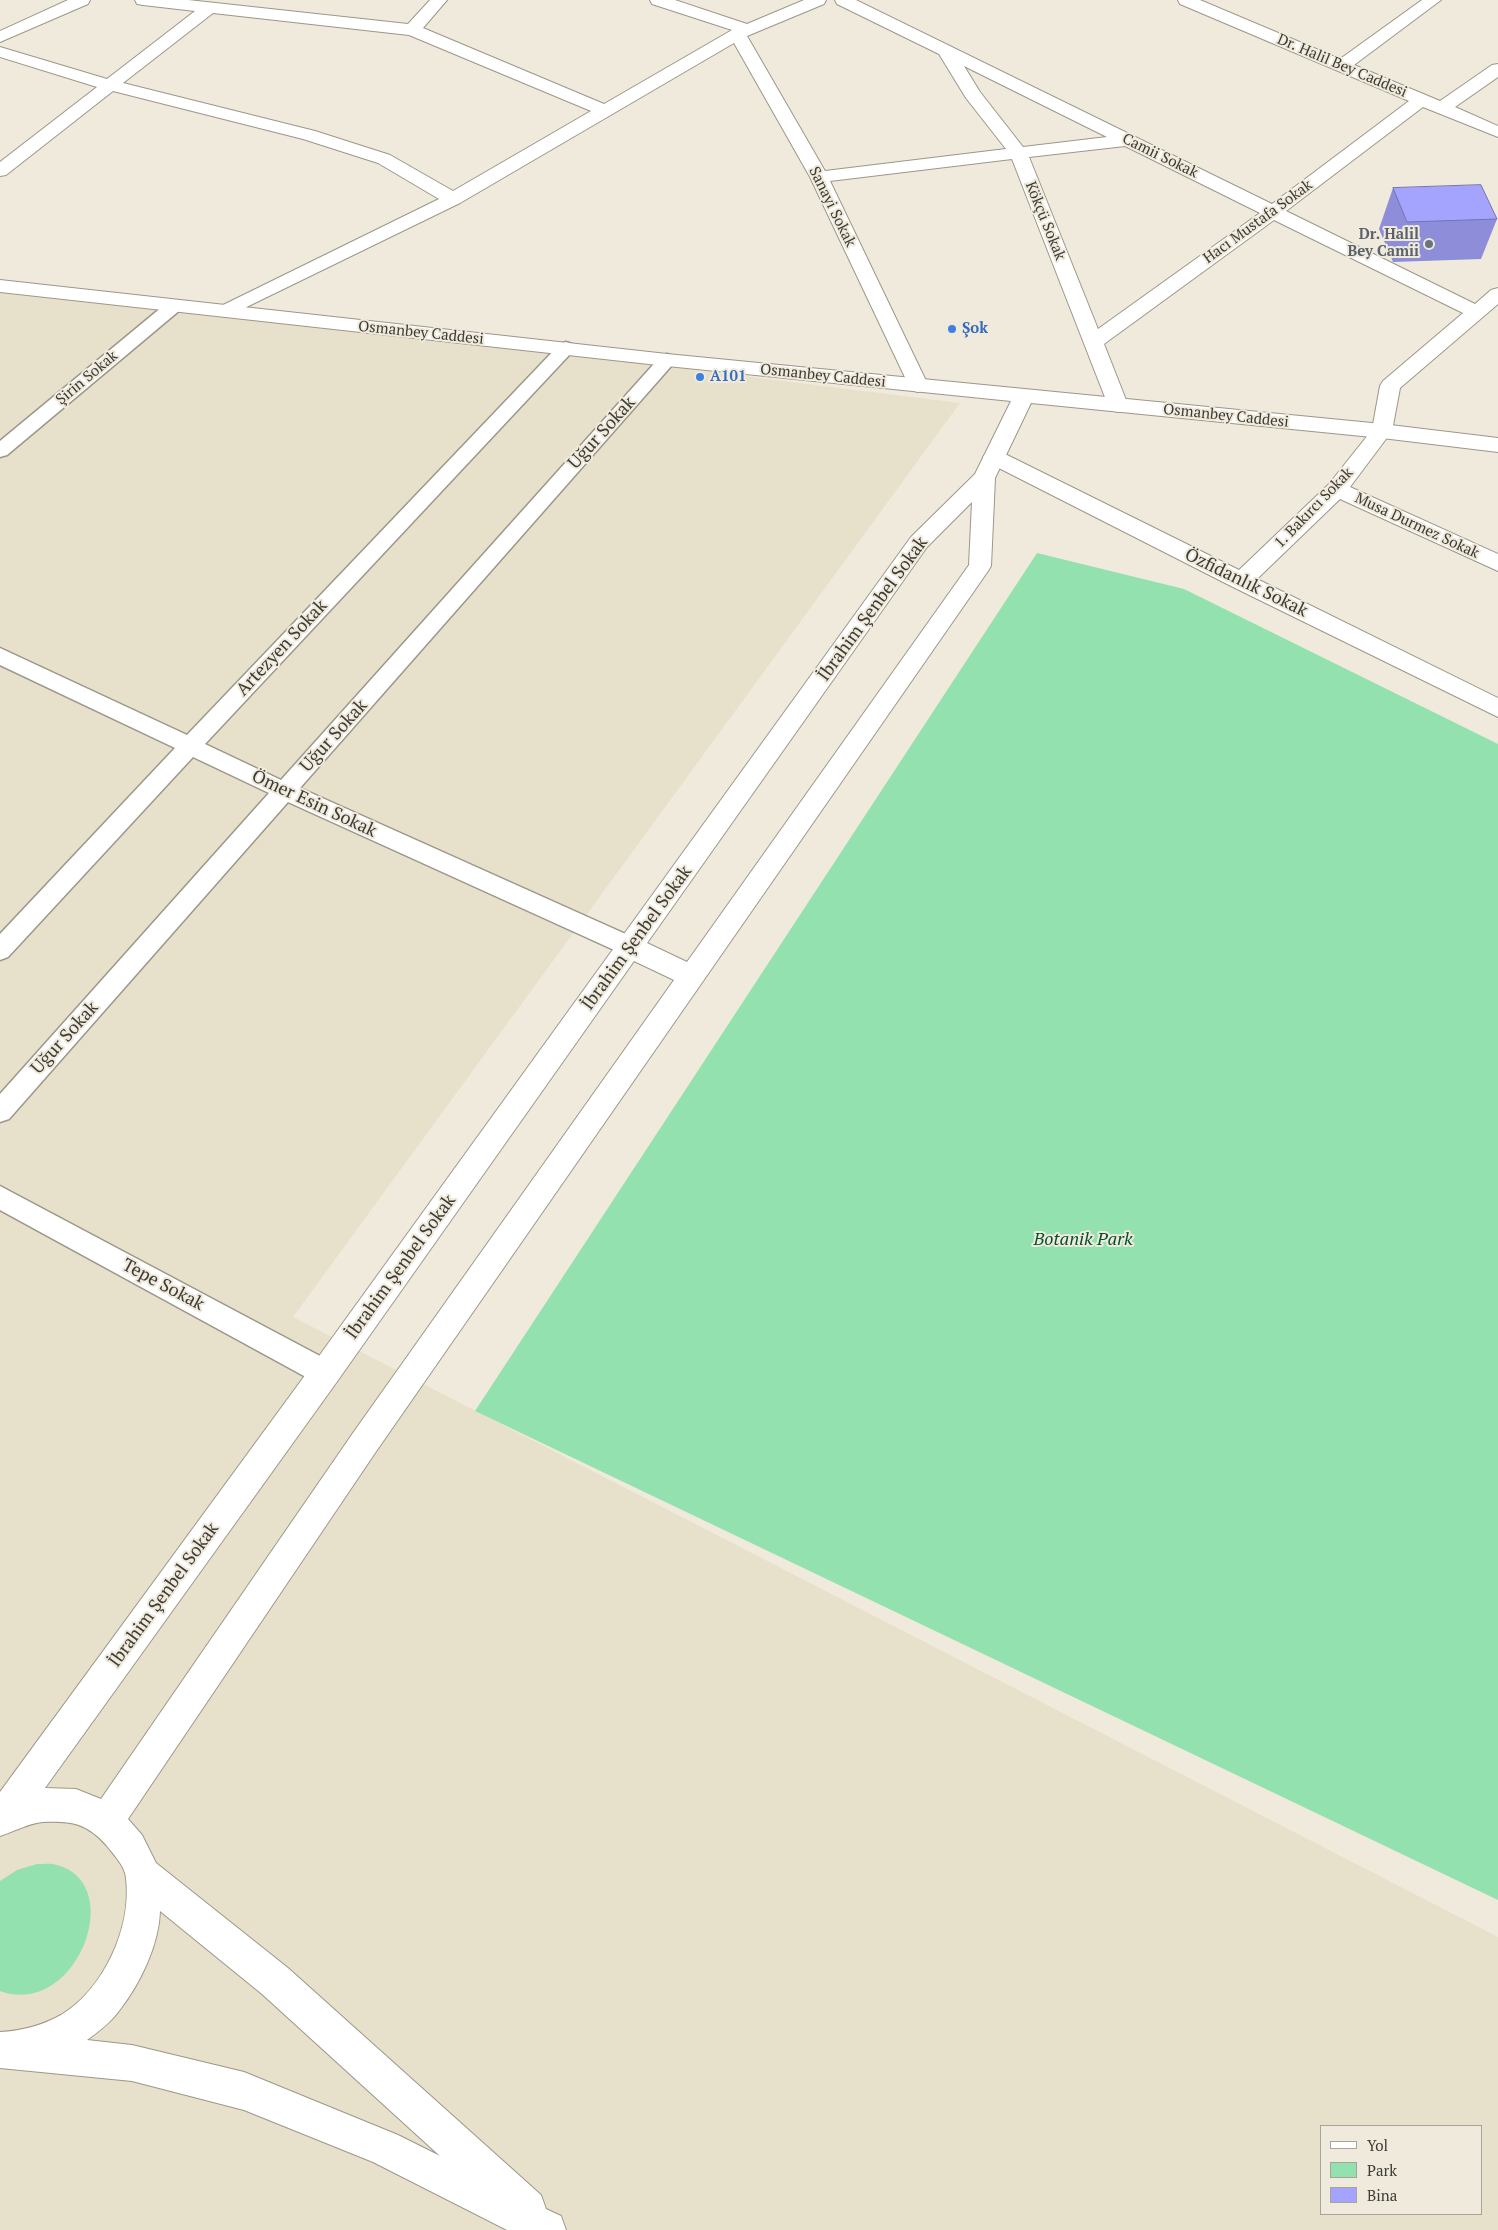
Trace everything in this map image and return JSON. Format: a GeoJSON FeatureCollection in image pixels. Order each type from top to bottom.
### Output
{"type":"FeatureCollection","features":[{"type":"Feature","properties":{"kind":"street"},"geometry":{"type":"LineString","coordinates":[[0,37],[82,0]]}},
{"type":"Feature","properties":{"kind":"street"},"geometry":{"type":"LineString","coordinates":[[143,0],[412,30],[605,111]]}},
{"type":"Feature","properties":{"kind":"street"},"geometry":{"type":"LineString","coordinates":[[412,30],[439,0]]}},
{"type":"Feature","properties":{"kind":"street"},"geometry":{"type":"LineString","coordinates":[[658,0],[742,32]]}},
{"type":"Feature","properties":{"kind":"street"},"geometry":{"type":"LineString","coordinates":[[226,311],[453,199],[742,32],[818,0]]}},
{"type":"Feature","properties":{"kind":"street","name":"Camii Sokak"},"geometry":{"type":"LineString","coordinates":[[843,0],[1476,312]]}},
{"type":"Feature","properties":{"kind":"street","name":"Dr. Halil Bey Caddesi"},"geometry":{"type":"LineString","coordinates":[[1186,0],[1498,132]]}},
{"type":"Feature","properties":{"kind":"street"},"geometry":{"type":"LineString","coordinates":[[1341,66],[1433,0]]}},
{"type":"Feature","properties":{"kind":"street"},"geometry":{"type":"LineString","coordinates":[[0,171],[210,7]]}},
{"type":"Feature","properties":{"kind":"street","name":"Sanayi Sokak"},"geometry":{"type":"LineString","coordinates":[[742,32],[819,177],[918,385]]}},
{"type":"Feature","properties":{"kind":"street","name":"Kökçü Sokak"},"geometry":{"type":"LineString","coordinates":[[946,51],[972,94],[1018,154],[1118,405]]}},
{"type":"Feature","properties":{"kind":"street"},"geometry":{"type":"LineString","coordinates":[[0,52],[110,85],[309,135],[375,156],[384,159],[453,199]]}},
{"type":"Feature","properties":{"kind":"street"},"geometry":{"type":"LineString","coordinates":[[1442,108],[1498,69]]}},
{"type":"Feature","properties":{"kind":"street","name":"Hacı Mustafa Sokak"},"geometry":{"type":"LineString","coordinates":[[1093,342],[1273,212],[1421,100]]}},
{"type":"Feature","properties":{"kind":"street"},"geometry":{"type":"LineString","coordinates":[[819,177],[1129,140]]}},
{"type":"Feature","properties":{"kind":"street","name":"Osmanbey Caddesi"},"geometry":{"type":"LineString","coordinates":[[0,286],[667,360],[1382,431],[1498,445]]}},
{"type":"Feature","properties":{"kind":"street"},"geometry":{"type":"LineString","coordinates":[[1382,431],[1390,386],[1498,294]]}},
{"type":"Feature","properties":{"kind":"street"},"geometry":{"type":"LineString","coordinates":[[108,1820],[364,1443],[980,566],[989,468],[1024,396]]}},
{"type":"Feature","properties":{"kind":"street","name":"1. Bakırcı Sokak"},"geometry":{"type":"LineString","coordinates":[[1241,581],[1337,489],[1382,431]]}},
{"type":"Feature","properties":{"kind":"street","name":"Özfidanlık Sokak"},"geometry":{"type":"LineString","coordinates":[[989,468],[1241,581],[1498,708]]}},
{"type":"Feature","properties":{"kind":"street","name":"İbrahim Şenbel Sokak"},"geometry":{"type":"LineString","coordinates":[[2,1818],[325,1373],[919,542],[989,468]]}},
{"type":"Feature","properties":{"kind":"street","name":"Musa Durmez Sokak"},"geometry":{"type":"LineString","coordinates":[[1337,489],[1498,563]]}},
{"type":"Feature","properties":{"kind":"street"},"geometry":{"type":"LineString","coordinates":[[631,947],[691,976]]}},
{"type":"Feature","properties":{"kind":"street"},"geometry":{"type":"LineString","coordinates":[[2,1818],[40,1805],[76,1806],[108,1820],[130,1847],[144,1874],[275,1981],[549,2230]]}},
{"type":"Feature","properties":{"kind":"street"},"geometry":{"type":"LineString","coordinates":[[1,2050],[39,2045],[75,2027],[106,1998],[129,1962],[142,1923],[144,1874]]}},
{"type":"Feature","properties":{"kind":"street"},"geometry":{"type":"LineString","coordinates":[[1,2050],[132,2063],[244,2091],[385,2148],[549,2230]]}},
{"type":"Feature","properties":{"kind":"lane","name":"Şirin Sokak"},"geometry":{"type":"LineString","coordinates":[[0,451],[174,306]]}},
{"type":"Feature","properties":{"kind":"lane","name":"Artezyen Sokak"},"geometry":{"type":"LineString","coordinates":[[0,950],[566,348]]}},
{"type":"Feature","properties":{"kind":"lane","name":"Uğur Sokak"},"geometry":{"type":"LineString","coordinates":[[0,1111],[667,360]]}},
{"type":"Feature","properties":{"kind":"lane","name":"Ömer Esin Sokak"},"geometry":{"type":"LineString","coordinates":[[0,656],[284,791],[631,947]]}},
{"type":"Feature","properties":{"kind":"lane","name":"Tepe Sokak"},"geometry":{"type":"LineString","coordinates":[[0,1198],[325,1373]]}},
{"type":"Feature","properties":{"kind":"shaded area"},"geometry":{"type":"Polygon","coordinates":[[[0,284],[960,403],[293,1317],[1498,1937],[1498,2230],[0,2230],[0,284]]]}},
{"type":"Feature","properties":{"kind":"green space","name":"Botanik Park"},"geometry":{"type":"Polygon","coordinates":[[[1037,553],[1184,589],[1498,744],[1498,1900],[475,1411],[1037,553]]]}},
{"type":"Feature","properties":{"kind":"green space"},"geometry":{"type":"Polygon","coordinates":[[[37,1864],[57,1865],[78,1877],[89,1897],[90,1921],[84,1946],[70,1968],[51,1986],[27,1994],[0,1991],[0,1881],[17,1870],[37,1864]]]}},
{"type":"Feature","properties":{"kind":"building"},"geometry":{"type":"Polygon","coordinates":[[[1481,185],[1497,219],[1407,222],[1393,188],[1481,185]]]}},
{"type":"Feature","properties":{"kind":"place","name":"Dr. Halil Bey Camii"},"geometry":{"type":"Point","coordinates":[1429,244]}},
{"type":"Feature","properties":{"kind":"place","name":"Şok"},"geometry":{"type":"Point","coordinates":[952,329]}},
{"type":"Feature","properties":{"kind":"place","name":"A101"},"geometry":{"type":"Point","coordinates":[700,377]}}]}
